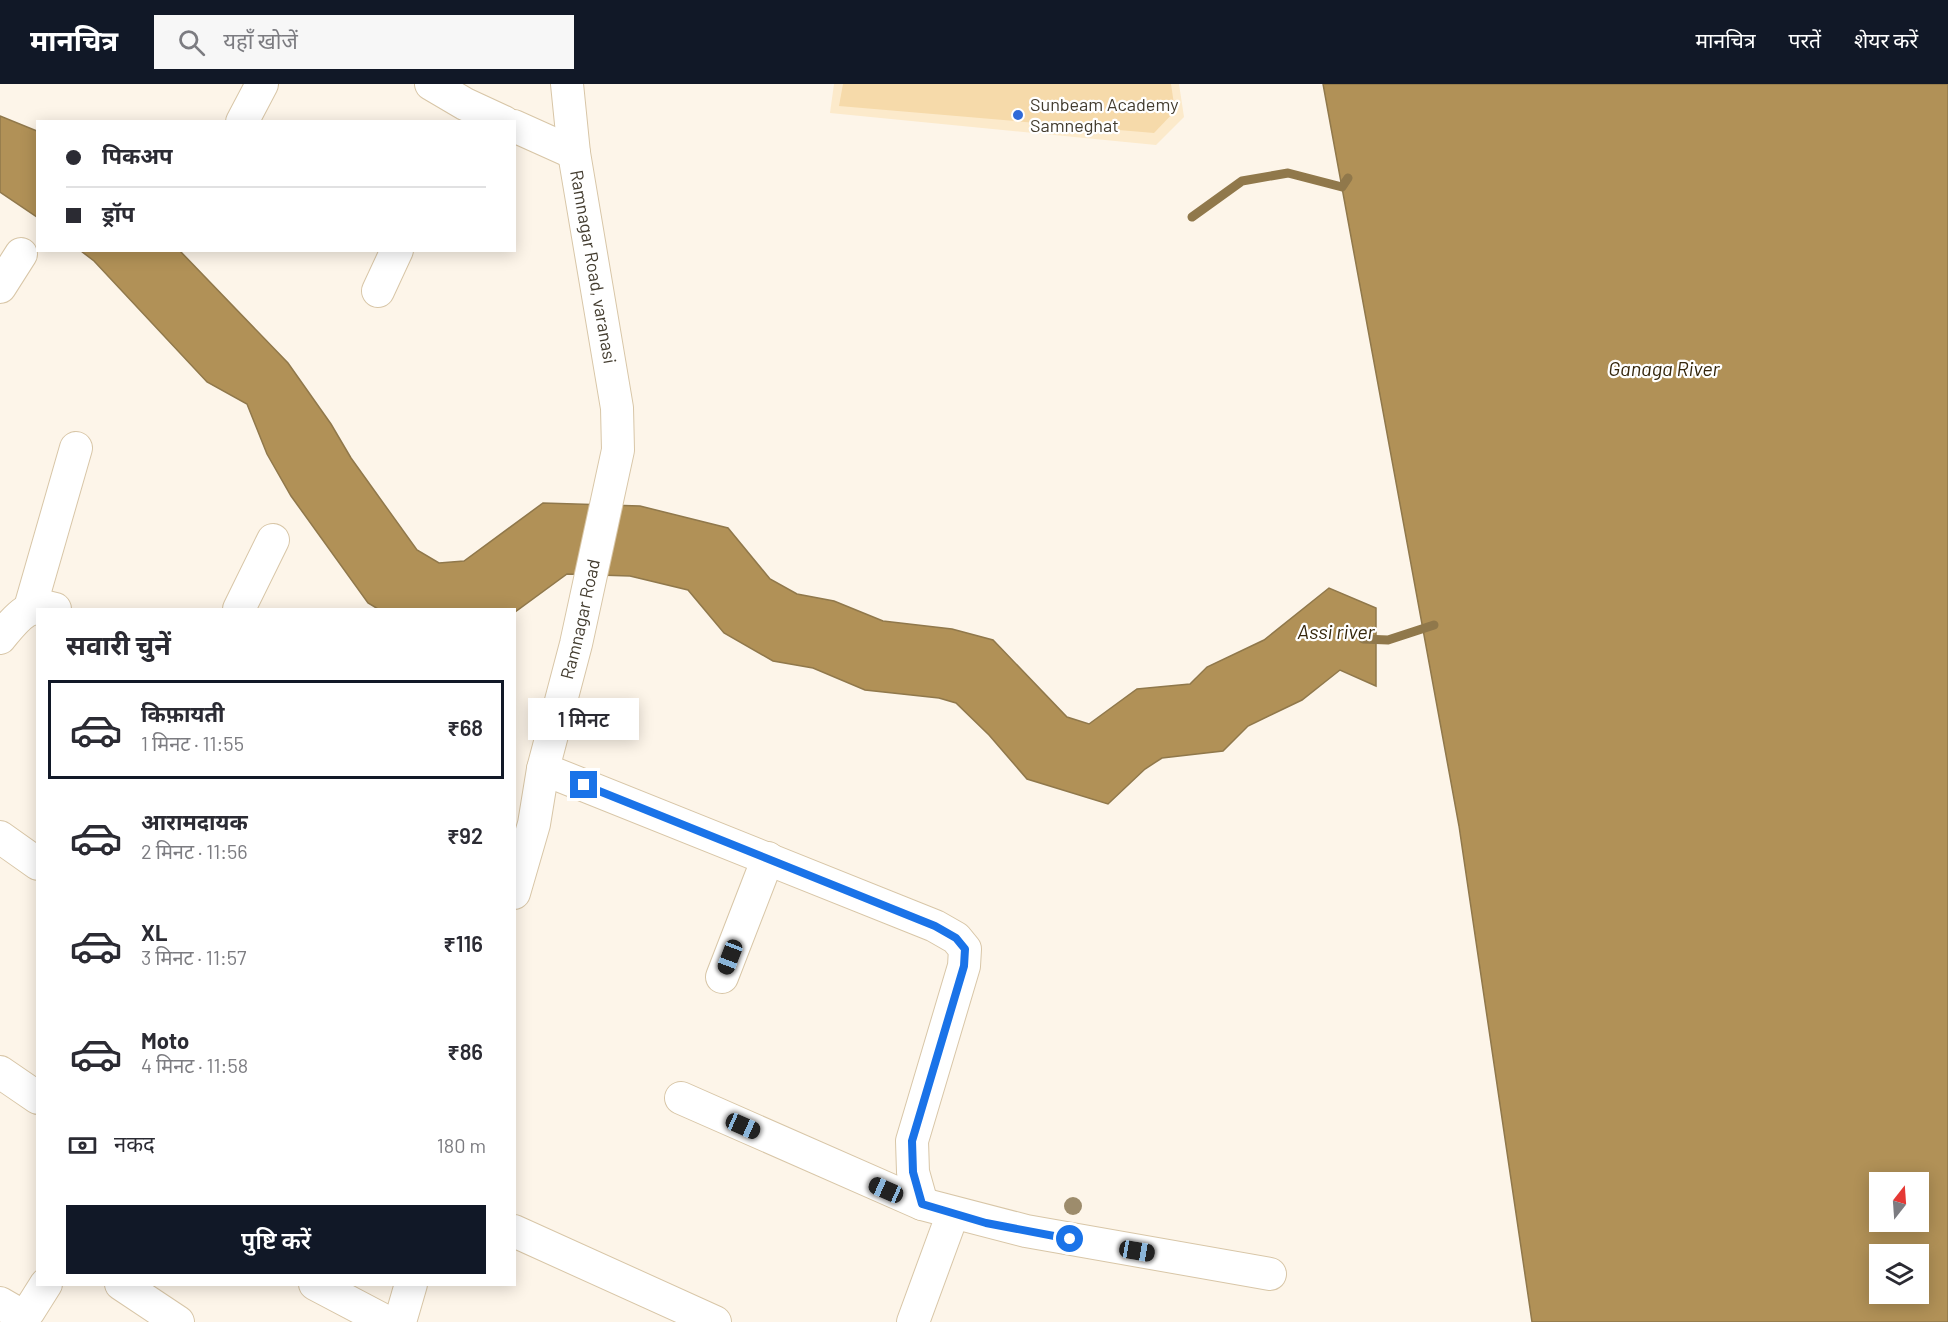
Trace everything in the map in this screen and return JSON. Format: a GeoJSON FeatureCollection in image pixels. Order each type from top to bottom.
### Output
{"type":"FeatureCollection","features":[{"type":"Feature","properties":{"kind":"street"},"geometry":{"type":"LineString","coordinates":[[243,120],[262,84]]}},
{"type":"Feature","properties":{"kind":"street"},"geometry":{"type":"LineString","coordinates":[[430,84],[461,113],[494,120]]}},
{"type":"Feature","properties":{"kind":"street","name":"Ramnagar Road, varanasi"},"geometry":{"type":"LineString","coordinates":[[567,84],[574,153],[617,408],[618,450]]}},
{"type":"Feature","properties":{"kind":"street"},"geometry":{"type":"LineString","coordinates":[[516,127],[574,153]]}},
{"type":"Feature","properties":{"kind":"street"},"geometry":{"type":"LineString","coordinates":[[378,291],[396,252]]}},
{"type":"Feature","properties":{"kind":"street"},"geometry":{"type":"LineString","coordinates":[[0,287],[21,254]]}},
{"type":"Feature","properties":{"kind":"street"},"geometry":{"type":"LineString","coordinates":[[42,608],[76,448]]}},
{"type":"Feature","properties":{"kind":"street","name":"Ramnagar Road"},"geometry":{"type":"LineString","coordinates":[[516,878],[524,819],[543,769],[576,644],[618,450]]}},
{"type":"Feature","properties":{"kind":"street"},"geometry":{"type":"LineString","coordinates":[[239,608],[273,540]]}},
{"type":"Feature","properties":{"kind":"street"},"geometry":{"type":"LineString","coordinates":[[0,638],[21,613],[36,609]]}},
{"type":"Feature","properties":{"kind":"street"},"geometry":{"type":"LineString","coordinates":[[543,769],[935,926],[956,938],[965,949],[964,966],[912,1141],[913,1172],[922,1204]]}},
{"type":"Feature","properties":{"kind":"street"},"geometry":{"type":"LineString","coordinates":[[0,837],[36,863]]}},
{"type":"Feature","properties":{"kind":"street"},"geometry":{"type":"LineString","coordinates":[[722,977],[768,858]]}},
{"type":"Feature","properties":{"kind":"street"},"geometry":{"type":"LineString","coordinates":[[0,1072],[36,1097]]}},
{"type":"Feature","properties":{"kind":"street"},"geometry":{"type":"LineString","coordinates":[[681,1098],[922,1204],[952,1213],[1026,1232],[1270,1274]]}},
{"type":"Feature","properties":{"kind":"street"},"geometry":{"type":"LineString","coordinates":[[913,1322],[952,1213]]}},
{"type":"Feature","properties":{"kind":"street"},"geometry":{"type":"LineString","coordinates":[[516,1232],[715,1322]]}},
{"type":"Feature","properties":{"kind":"street"},"geometry":{"type":"LineString","coordinates":[[0,1303],[19,1314],[28,1311],[45,1286]]}},
{"type":"Feature","properties":{"kind":"street"},"geometry":{"type":"LineString","coordinates":[[124,1286],[178,1322]]}},
{"type":"Feature","properties":{"kind":"street"},"geometry":{"type":"LineString","coordinates":[[319,1286],[387,1322]]}},
{"type":"Feature","properties":{"kind":"street"},"geometry":{"type":"LineString","coordinates":[[400,1322],[410,1286]]}},
{"type":"Feature","properties":{"kind":"shaded area","name":"Sunbeam Academy Samneghat"},"geometry":{"type":"Polygon","coordinates":[[[834,84],[1179,84],[1184,117],[1156,145],[830,113],[834,84]]]}},
{"type":"Feature","properties":{"kind":"shaded area","name":"Sunbeam Academy Samneghat"},"geometry":{"type":"Polygon","coordinates":[[[843,84],[1171,84],[1175,111],[1154,133],[839,106],[843,84]]]}},
{"type":"Feature","properties":{"kind":"water","name":"Ganaga River"},"geometry":{"type":"Polygon","coordinates":[[[1323,84],[1948,84],[1948,1322],[1532,1322],[1459,826],[1323,84]]]}},
{"type":"Feature","properties":{"kind":"water"},"geometry":{"type":"Polygon","coordinates":[[[0,116],[36,131],[36,216],[0,192],[0,116]]]}},
{"type":"Feature","properties":{"kind":"water","name":"Assi river"},"geometry":{"type":"Polygon","coordinates":[[[82,252],[181,252],[288,363],[331,424],[351,458],[417,550],[439,563],[464,561],[543,503],[640,506],[728,528],[770,579],[797,594],[834,601],[883,621],[952,629],[993,640],[1067,717],[1089,724],[1137,689],[1190,684],[1207,667],[1264,640],[1329,588],[1376,608],[1376,686],[1340,670],[1302,700],[1248,726],[1223,751],[1162,758],[1145,769],[1108,804],[1027,779],[989,735],[956,703],[939,698],[865,690],[813,668],[773,661],[724,633],[688,590],[630,576],[567,574],[516,611],[516,608],[376,608],[368,603],[291,496],[267,454],[247,404],[207,382],[94,261],[82,252]]]}},
{"type":"Feature","properties":{"kind":"waterway"},"geometry":{"type":"LineString","coordinates":[[1192,217],[1242,181],[1288,173],[1342,187],[1348,178]]}},
{"type":"Feature","properties":{"kind":"waterway"},"geometry":{"type":"LineString","coordinates":[[1363,639],[1388,640],[1434,625]]}},
{"type":"Feature","properties":{"kind":"place","name":"Sunbeam Academy Samneghat"},"geometry":{"type":"Point","coordinates":[1018,115]}},
{"type":"Feature","properties":{"kind":"route"},"geometry":{"type":"LineString","coordinates":[[584,785],[935,926],[956,938],[965,949],[964,966],[912,1141],[913,1172],[922,1204],[986,1223],[1070,1239]]}}]}
